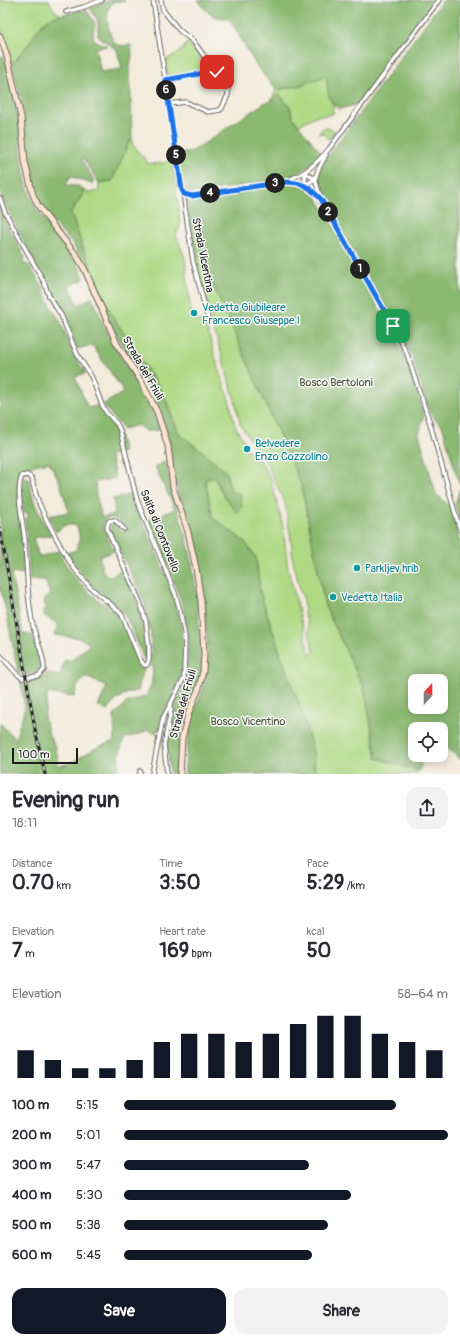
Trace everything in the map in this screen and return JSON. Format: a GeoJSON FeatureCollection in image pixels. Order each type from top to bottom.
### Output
{"type":"FeatureCollection","features":[{"type":"Feature","properties":{"kind":"main road","name":"Strada del Friuli"},"geometry":{"type":"LineString","coordinates":[[0,36],[7,56],[21,117],[25,162],[33,194],[38,205],[47,218],[71,246],[80,261],[117,344],[141,381],[158,412],[168,446],[173,487],[188,532],[196,568],[201,601],[204,654],[203,671],[199,688],[189,712],[182,738],[180,774]]}},
{"type":"Feature","properties":{"kind":"street"},"geometry":{"type":"LineString","coordinates":[[66,12],[102,0]]}},
{"type":"Feature","properties":{"kind":"street","name":"Strada Vicentina"},"geometry":{"type":"LineString","coordinates":[[153,0],[180,186],[184,194],[193,261],[208,319]]}},
{"type":"Feature","properties":{"kind":"street"},"geometry":{"type":"LineString","coordinates":[[161,0],[163,10],[180,31],[193,41],[213,68],[225,81],[228,88],[226,101],[220,110],[208,112],[186,102],[169,104]]}},
{"type":"Feature","properties":{"kind":"street"},"geometry":{"type":"LineString","coordinates":[[284,182],[305,172],[318,162],[439,0]]}},
{"type":"Feature","properties":{"kind":"street"},"geometry":{"type":"LineString","coordinates":[[165,80],[210,72],[213,68]]}},
{"type":"Feature","properties":{"kind":"street"},"geometry":{"type":"LineString","coordinates":[[329,149],[315,179],[321,199],[393,326],[407,354],[429,420],[460,530]]}},
{"type":"Feature","properties":{"kind":"street"},"geometry":{"type":"LineString","coordinates":[[305,172],[315,179]]}},
{"type":"Feature","properties":{"kind":"street"},"geometry":{"type":"LineString","coordinates":[[305,172],[306,185]]}},
{"type":"Feature","properties":{"kind":"street"},"geometry":{"type":"LineString","coordinates":[[306,185],[315,179]]}},
{"type":"Feature","properties":{"kind":"street"},"geometry":{"type":"LineString","coordinates":[[184,194],[192,196],[284,182],[296,182],[306,185],[321,199]]}},
{"type":"Feature","properties":{"kind":"street","name":"Salita di Contovello"},"geometry":{"type":"LineString","coordinates":[[0,198],[5,212],[44,282],[49,296],[61,315],[77,354],[92,378],[102,405],[120,430],[137,500],[180,606],[185,637],[184,678],[163,718],[152,774]]}},
{"type":"Feature","properties":{"kind":"street"},"geometry":{"type":"LineString","coordinates":[[0,655],[22,678],[38,676],[44,670],[42,656],[33,627],[30,610],[25,542],[19,490],[22,476],[27,475],[32,478],[38,502],[66,558],[77,573],[99,596],[118,609],[122,615],[140,659],[144,665],[147,665],[149,659],[146,622],[140,602],[108,530],[108,523],[109,521],[115,520],[124,529]]}},
{"type":"Feature","properties":{"kind":"street","name":"Strada del Friuli"},"geometry":{"type":"LineString","coordinates":[[167,774],[164,745],[171,710],[170,707]]}},
{"type":"Feature","properties":{"kind":"green space"},"geometry":{"type":"Polygon","coordinates":[[[0,0],[49,0],[54,10],[61,15],[48,20],[12,64],[0,31],[0,0]]]}},
{"type":"Feature","properties":{"kind":"green space","name":"Bosco Vicentino"},"geometry":{"type":"Polygon","coordinates":[[[109,0],[124,0],[125,2],[113,2],[108,10],[108,19],[109,30],[115,43],[118,45],[131,45],[132,55],[130,65],[132,139],[130,140],[112,181],[99,183],[83,158],[82,161],[93,179],[92,184],[70,176],[66,186],[78,186],[84,192],[71,213],[83,248],[111,314],[164,395],[179,434],[226,472],[231,492],[240,493],[242,507],[237,513],[224,496],[214,477],[205,480],[213,518],[245,542],[256,558],[260,592],[303,716],[313,752],[315,774],[185,774],[190,723],[203,688],[208,660],[205,604],[200,566],[193,537],[177,490],[166,428],[156,400],[108,321],[80,256],[71,242],[54,224],[41,205],[34,188],[28,165],[25,143],[24,113],[12,64],[27,46],[40,26],[47,20],[56,16],[86,9],[95,23],[93,33],[94,40],[107,46],[95,48],[101,72],[122,69],[117,50],[98,36],[98,21],[90,8],[109,0]]]}},
{"type":"Feature","properties":{"kind":"green space"},"geometry":{"type":"Polygon","coordinates":[[[198,0],[436,0],[359,104],[339,109],[330,99],[326,76],[298,86],[276,90],[256,65],[231,22],[227,18],[217,17],[210,14],[198,0]]]}},
{"type":"Feature","properties":{"kind":"green space"},"geometry":{"type":"Polygon","coordinates":[[[443,0],[460,0],[460,486],[443,428],[430,413],[412,357],[397,327],[322,196],[319,186],[321,169],[326,159],[443,0]]]}},
{"type":"Feature","properties":{"kind":"green space"},"geometry":{"type":"Polygon","coordinates":[[[188,42],[210,68],[210,70],[169,78],[164,61],[181,51],[188,42]]]}},
{"type":"Feature","properties":{"kind":"green space"},"geometry":{"type":"Polygon","coordinates":[[[4,56],[18,116],[24,172],[32,200],[35,207],[44,219],[65,242],[79,267],[84,279],[69,286],[78,305],[92,297],[109,335],[122,359],[137,379],[155,412],[159,430],[146,431],[139,425],[123,429],[106,408],[104,404],[124,392],[92,345],[77,349],[61,309],[29,252],[0,193],[0,57],[4,56]]]}},
{"type":"Feature","properties":{"kind":"green space"},"geometry":{"type":"Polygon","coordinates":[[[326,76],[330,99],[334,106],[332,109],[334,113],[315,116],[299,125],[293,118],[290,107],[279,94],[271,101],[276,90],[298,86],[326,76]]]}},
{"type":"Feature","properties":{"kind":"green space"},"geometry":{"type":"Polygon","coordinates":[[[279,94],[290,107],[293,118],[322,154],[302,171],[284,179],[194,193],[185,190],[181,178],[179,154],[193,151],[264,103],[271,101],[279,94]]]}},
{"type":"Feature","properties":{"kind":"green space"},"geometry":{"type":"Polygon","coordinates":[[[324,128],[335,131],[329,140],[323,133],[318,134],[324,128]]]}},
{"type":"Feature","properties":{"kind":"green space"},"geometry":{"type":"Polygon","coordinates":[[[132,139],[132,145],[147,163],[156,164],[172,161],[178,200],[180,227],[176,235],[185,258],[190,306],[194,321],[205,321],[230,403],[235,426],[247,446],[244,450],[248,450],[262,463],[271,480],[283,526],[288,569],[310,655],[314,652],[304,612],[304,600],[293,561],[285,503],[265,459],[256,449],[240,424],[236,404],[211,319],[192,246],[207,271],[301,484],[325,606],[365,691],[377,758],[418,771],[416,774],[315,774],[313,752],[303,716],[260,592],[256,558],[245,542],[213,518],[205,480],[214,477],[224,496],[231,492],[226,472],[179,434],[164,395],[111,314],[83,248],[71,213],[84,192],[78,186],[88,193],[99,191],[99,183],[112,181],[130,140],[132,139]]]}},
{"type":"Feature","properties":{"kind":"green space","name":"Bosco Bertoloni"},"geometry":{"type":"Polygon","coordinates":[[[284,184],[294,184],[306,188],[317,197],[398,342],[408,363],[424,415],[419,434],[436,494],[450,506],[460,543],[460,760],[448,749],[448,722],[408,722],[408,762],[421,762],[421,766],[418,771],[377,758],[365,691],[325,606],[301,484],[207,271],[192,246],[187,200],[284,184]]]}},
{"type":"Feature","properties":{"kind":"green space"},"geometry":{"type":"Polygon","coordinates":[[[0,203],[6,224],[25,257],[23,261],[24,264],[29,265],[42,286],[50,305],[59,319],[77,360],[86,373],[75,377],[88,408],[100,405],[117,430],[119,436],[124,452],[110,455],[115,478],[95,482],[96,494],[102,518],[115,514],[113,499],[133,494],[169,584],[182,630],[183,654],[180,678],[156,734],[147,730],[141,734],[125,738],[119,756],[119,774],[0,774],[0,723],[15,739],[25,708],[20,679],[37,679],[45,673],[60,676],[64,661],[72,660],[90,644],[79,638],[54,635],[58,624],[45,616],[42,611],[46,610],[44,600],[50,594],[45,580],[30,580],[25,519],[28,518],[28,512],[24,513],[22,496],[24,478],[30,480],[34,502],[51,535],[33,538],[39,557],[58,551],[70,571],[80,583],[99,601],[111,608],[120,618],[135,656],[144,669],[138,691],[128,693],[120,697],[107,711],[98,706],[107,686],[85,677],[78,685],[74,697],[48,693],[44,717],[49,735],[56,748],[59,766],[70,763],[98,747],[115,741],[114,716],[126,703],[146,696],[151,686],[153,672],[151,664],[151,638],[147,611],[142,597],[111,532],[112,523],[118,525],[122,532],[127,528],[118,520],[107,518],[103,523],[114,551],[99,557],[103,571],[109,577],[122,570],[134,594],[143,622],[147,657],[146,660],[144,659],[123,612],[89,582],[67,553],[76,550],[79,543],[79,535],[76,525],[65,525],[56,532],[49,516],[69,512],[59,480],[49,462],[30,466],[26,472],[19,475],[18,483],[25,573],[11,574],[23,634],[32,635],[41,668],[30,674],[21,674],[18,672],[5,605],[0,588],[0,203]]]}},
{"type":"Feature","properties":{"kind":"green space"},"geometry":{"type":"Polygon","coordinates":[[[166,461],[170,484],[192,562],[202,656],[200,677],[181,731],[178,774],[170,774],[167,743],[175,713],[174,707],[187,679],[188,637],[183,606],[163,552],[148,520],[175,509],[155,467],[166,461]]]}},
{"type":"Feature","properties":{"kind":"green space"},"geometry":{"type":"Polygon","coordinates":[[[460,488],[460,520],[455,505],[460,488]]]}},
{"type":"Feature","properties":{"kind":"railway"},"geometry":{"type":"LineString","coordinates":[[0,528],[35,729],[45,774]]}},
{"type":"Feature","properties":{"kind":"place","name":"Vedetta Giubileare Francesco Giuseppe I"},"geometry":{"type":"Point","coordinates":[194,313]}},
{"type":"Feature","properties":{"kind":"place","name":"Belvedere Enzo Cozzolino"},"geometry":{"type":"Point","coordinates":[247,449]}},
{"type":"Feature","properties":{"kind":"place","name":"Parkljev hrib"},"geometry":{"type":"Point","coordinates":[357,568]}},
{"type":"Feature","properties":{"kind":"place","name":"Vedetta Italia"},"geometry":{"type":"Point","coordinates":[333,597]}},
{"type":"Feature","properties":{"kind":"route"},"geometry":{"type":"LineString","coordinates":[[217,72],[213,68],[210,72],[165,80],[180,186],[184,194],[192,196],[284,182],[296,182],[306,185],[321,199],[393,326]]}}]}
